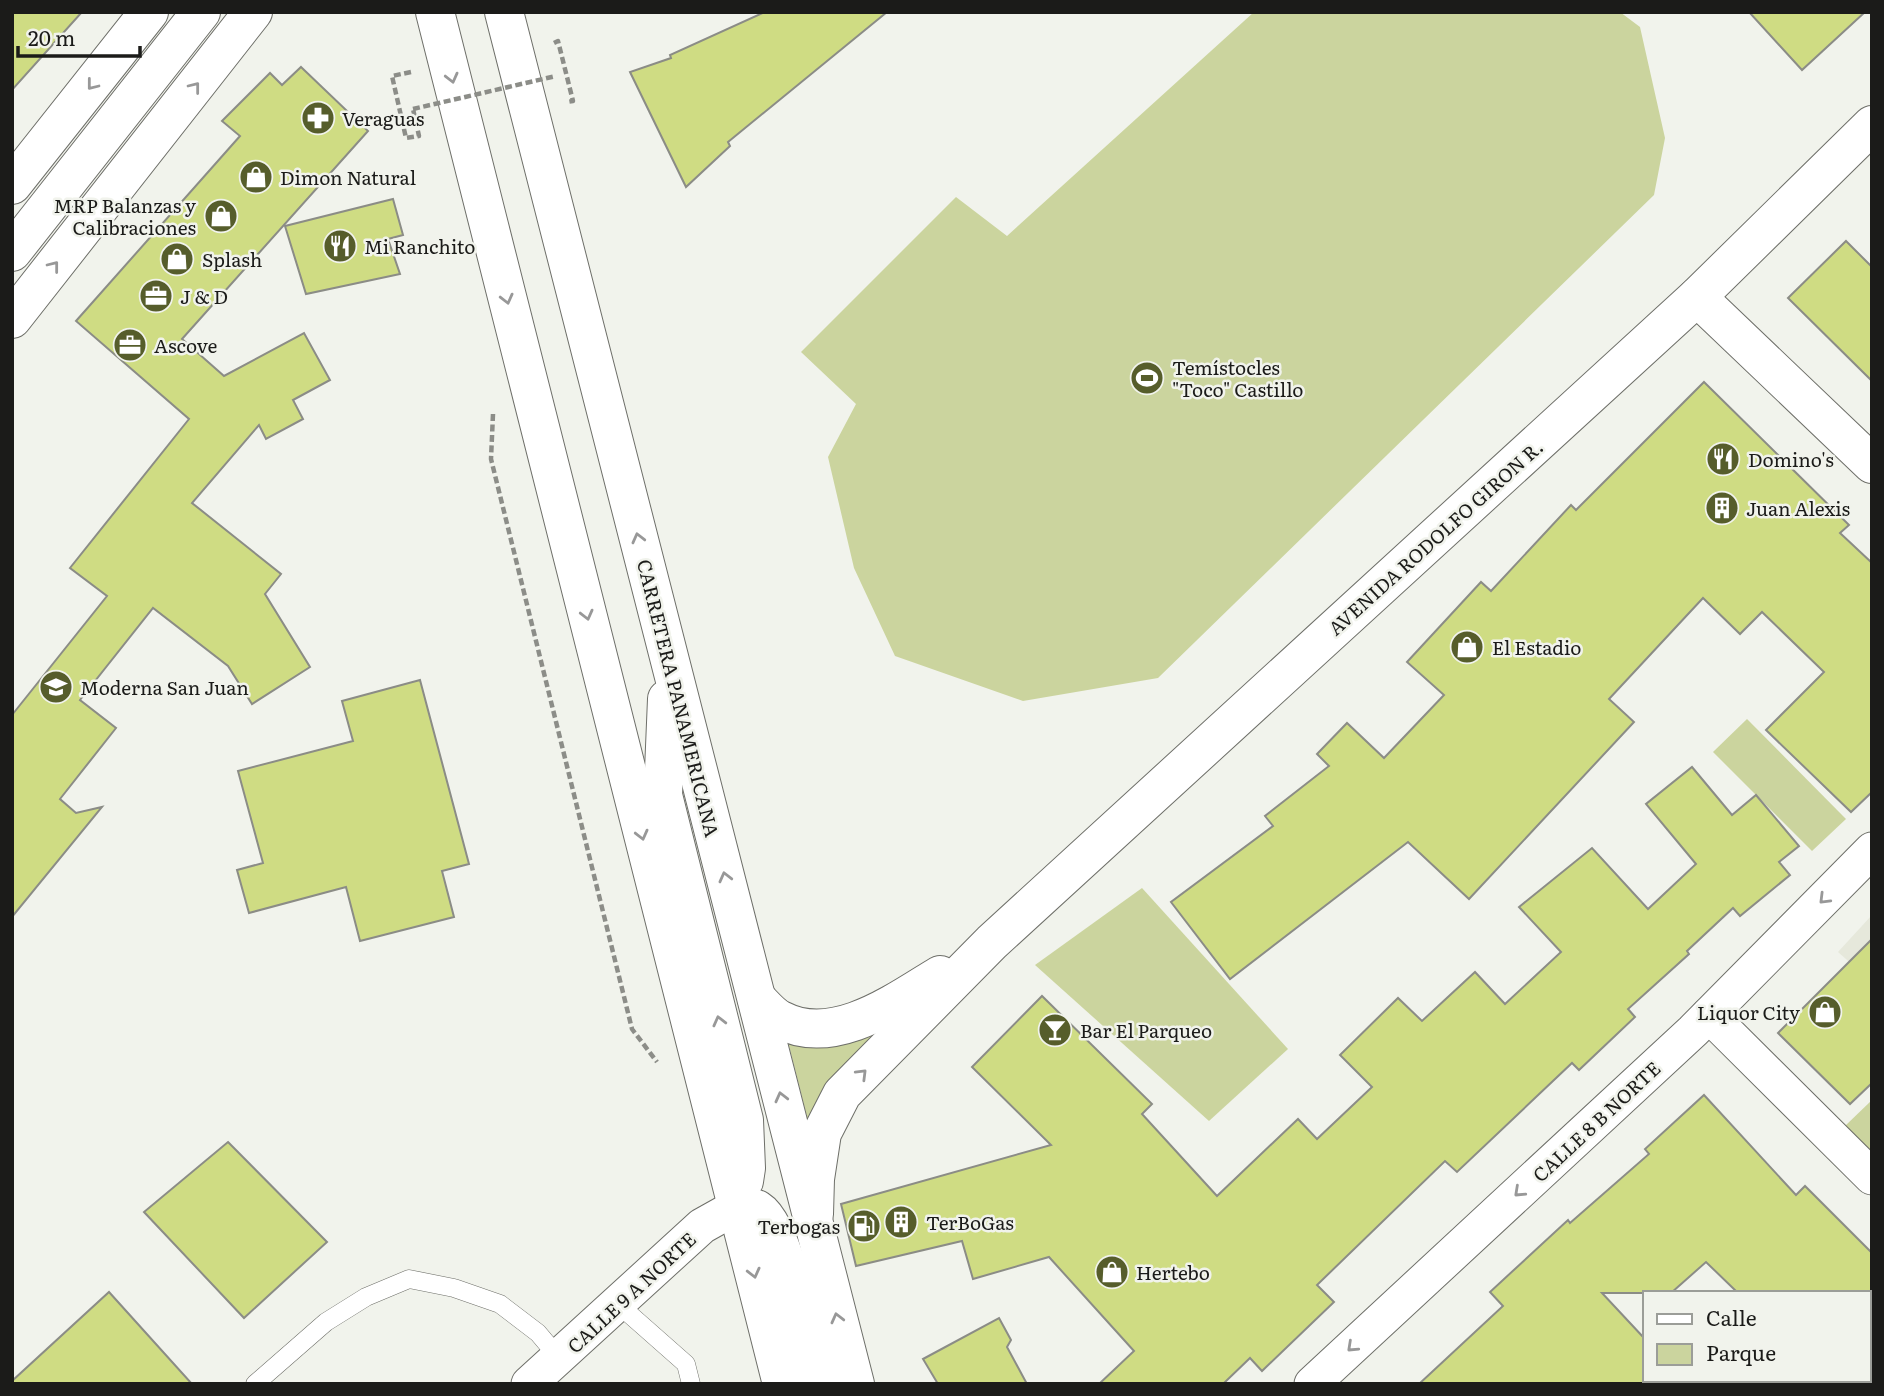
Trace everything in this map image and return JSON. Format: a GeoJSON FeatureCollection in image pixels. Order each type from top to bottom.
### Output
{"type":"FeatureCollection","features":[{"type":"Feature","properties":{"kind":"main road"},"geometry":{"type":"LineString","coordinates":[[12,185],[149,12]]}},
{"type":"Feature","properties":{"kind":"main road"},"geometry":{"type":"LineString","coordinates":[[12,252],[201,12]]}},
{"type":"Feature","properties":{"kind":"main road"},"geometry":{"type":"LineString","coordinates":[[12,320],[253,12]]}},
{"type":"Feature","properties":{"kind":"main road"},"geometry":{"type":"LineString","coordinates":[[435,12],[782,1384]]}},
{"type":"Feature","properties":{"kind":"main road"},"geometry":{"type":"LineString","coordinates":[[489,12],[554,200]]}},
{"type":"Feature","properties":{"kind":"main road","name":"CARRETERA PANAMERICANA"},"geometry":{"type":"LineString","coordinates":[[504,12],[855,1384]]}},
{"type":"Feature","properties":{"kind":"main road"},"geometry":{"type":"LineString","coordinates":[[518,70],[519,12]]}},
{"type":"Feature","properties":{"kind":"main road","name":"AVENIDA RODOLFO GIRON R."},"geometry":{"type":"LineString","coordinates":[[814,1227],[815,1179],[822,1133],[842,1094],[992,942],[1697,297],[1872,125]]}},
{"type":"Feature","properties":{"kind":"main road"},"geometry":{"type":"LineString","coordinates":[[1697,297],[1872,464]]}},
{"type":"Feature","properties":{"kind":"main road"},"geometry":{"type":"LineString","coordinates":[[669,660],[663,795],[744,1121],[746,1168],[743,1189],[736,1207]]}},
{"type":"Feature","properties":{"kind":"main road","name":"AVENIDA RODOLFO GIRON R."},"geometry":{"type":"LineString","coordinates":[[757,999],[780,1020],[818,1029],[841,1026],[908,994],[992,942]]}},
{"type":"Feature","properties":{"kind":"main road"},"geometry":{"type":"LineString","coordinates":[[736,1207],[758,1210],[780,1244],[817,1384]]}},
{"type":"Feature","properties":{"kind":"street","name":"CALLE 8 B NORTE"},"geometry":{"type":"LineString","coordinates":[[1312,1384],[1709,1015],[1872,850]]}},
{"type":"Feature","properties":{"kind":"street"},"geometry":{"type":"LineString","coordinates":[[1709,1015],[1872,1177]]}},
{"type":"Feature","properties":{"kind":"street","name":"CALLE 9 A NORTE"},"geometry":{"type":"LineString","coordinates":[[529,1384],[702,1226],[736,1207]]}},
{"type":"Feature","properties":{"kind":"lane"},"geometry":{"type":"LineString","coordinates":[[255,1384],[326,1322],[366,1297],[409,1279],[454,1288],[500,1304],[538,1333],[559,1358]]}},
{"type":"Feature","properties":{"kind":"lane"},"geometry":{"type":"LineString","coordinates":[[618,1304],[686,1364],[691,1384]]}},
{"type":"Feature","properties":{"kind":"path"},"geometry":{"type":"LineString","coordinates":[[392,76],[405,138],[419,135],[413,109],[556,76]]}},
{"type":"Feature","properties":{"kind":"path"},"geometry":{"type":"LineString","coordinates":[[429,99],[432,112]]}},
{"type":"Feature","properties":{"kind":"path"},"geometry":{"type":"LineString","coordinates":[[493,412],[491,459],[632,1029],[664,1071]]}},
{"type":"Feature","properties":{"kind":"shaded area"},"geometry":{"type":"Polygon","coordinates":[[[1872,915],[1872,982],[1838,952],[1872,915]]]}},
{"type":"Feature","properties":{"kind":"green space","name":"Temístocles \"Toco\" Castillo"},"geometry":{"type":"Polygon","coordinates":[[[1254,12],[1620,12],[1640,27],[1665,138],[1654,195],[1158,678],[1023,701],[895,656],[854,568],[828,457],[856,404],[801,352],[956,197],[1007,236],[1254,12]]]}},
{"type":"Feature","properties":{"kind":"green space"},"geometry":{"type":"Polygon","coordinates":[[[1747,719],[1846,819],[1812,851],[1713,752],[1747,719]]]}},
{"type":"Feature","properties":{"kind":"green space"},"geometry":{"type":"Polygon","coordinates":[[[1142,888],[1288,1049],[1209,1121],[1035,965],[1142,888]]]}},
{"type":"Feature","properties":{"kind":"green space"},"geometry":{"type":"Polygon","coordinates":[[[897,1018],[809,1125],[786,1034],[897,1018]]]}},
{"type":"Feature","properties":{"kind":"green space"},"geometry":{"type":"Polygon","coordinates":[[[1872,1100],[1872,1152],[1845,1126],[1872,1100]]]}},
{"type":"Feature","properties":{"kind":"building"},"geometry":{"type":"Polygon","coordinates":[[[12,12],[82,12],[12,90],[12,12]]]}},
{"type":"Feature","properties":{"kind":"building"},"geometry":{"type":"Polygon","coordinates":[[[765,12],[887,12],[728,142],[730,146],[686,187],[630,72],[671,58],[670,55],[765,12]]]}},
{"type":"Feature","properties":{"kind":"building"},"geometry":{"type":"Polygon","coordinates":[[[1749,12],[1865,12],[1802,70],[1749,12]]]}},
{"type":"Feature","properties":{"kind":"building"},"geometry":{"type":"Polygon","coordinates":[[[301,67],[368,131],[182,339],[224,376],[304,333],[330,380],[293,400],[303,419],[266,439],[259,425],[192,503],[281,574],[265,594],[310,667],[252,704],[228,666],[153,608],[80,700],[116,728],[60,799],[76,813],[102,807],[12,917],[12,715],[107,596],[70,568],[189,419],[76,321],[240,136],[222,121],[270,73],[282,85],[301,67]]]}},
{"type":"Feature","properties":{"kind":"building"},"geometry":{"type":"Polygon","coordinates":[[[393,199],[403,235],[388,239],[400,274],[306,294],[285,226],[393,199]]]}},
{"type":"Feature","properties":{"kind":"building"},"geometry":{"type":"Polygon","coordinates":[[[1846,241],[1872,267],[1872,381],[1788,298],[1846,241]]]}},
{"type":"Feature","properties":{"kind":"building"},"geometry":{"type":"Polygon","coordinates":[[[1704,382],[1849,525],[1840,533],[1872,563],[1872,792],[1851,812],[1766,730],[1824,672],[1762,612],[1740,634],[1703,598],[1609,699],[1634,722],[1469,899],[1408,842],[1230,979],[1171,902],[1273,826],[1265,816],[1329,766],[1317,754],[1347,723],[1384,758],[1444,695],[1407,662],[1481,582],[1491,591],[1571,505],[1576,510],[1704,382]]]}},
{"type":"Feature","properties":{"kind":"building"},"geometry":{"type":"Polygon","coordinates":[[[420,680],[469,864],[442,871],[454,917],[360,941],[346,887],[249,913],[237,870],[263,863],[238,771],[353,741],[342,701],[420,680]]]}},
{"type":"Feature","properties":{"kind":"building"},"geometry":{"type":"Polygon","coordinates":[[[1692,767],[1732,815],[1756,795],[1799,846],[1779,862],[1790,875],[1740,916],[1733,908],[1687,951],[1689,954],[1628,1009],[1635,1017],[1579,1070],[1572,1063],[1457,1172],[1445,1161],[1317,1285],[1334,1302],[1262,1371],[1250,1358],[1223,1384],[1099,1384],[1134,1351],[1049,1257],[973,1279],[962,1241],[856,1266],[841,1204],[1051,1145],[972,1067],[1042,996],[1152,1104],[1142,1114],[1217,1196],[1298,1119],[1317,1139],[1372,1087],[1340,1055],[1398,998],[1422,1021],[1475,972],[1505,1004],[1561,952],[1519,907],[1592,848],[1648,909],[1696,864],[1646,804],[1692,767]]]}},
{"type":"Feature","properties":{"kind":"building"},"geometry":{"type":"Polygon","coordinates":[[[1872,939],[1872,1083],[1850,1104],[1778,1033],[1872,939]]]}},
{"type":"Feature","properties":{"kind":"building"},"geometry":{"type":"Polygon","coordinates":[[[1704,1095],[1796,1195],[1805,1186],[1872,1253],[1872,1293],[1736,1291],[1706,1262],[1673,1291],[1602,1293],[1643,1337],[1644,1384],[1419,1384],[1503,1306],[1490,1292],[1568,1220],[1570,1223],[1649,1154],[1645,1149],[1704,1095]]]}},
{"type":"Feature","properties":{"kind":"building"},"geometry":{"type":"Polygon","coordinates":[[[228,1142],[327,1242],[244,1318],[144,1212],[228,1142]]]}},
{"type":"Feature","properties":{"kind":"building"},"geometry":{"type":"Polygon","coordinates":[[[109,1292],[192,1384],[12,1384],[12,1381],[109,1292]]]}},
{"type":"Feature","properties":{"kind":"building"},"geometry":{"type":"Polygon","coordinates":[[[999,1318],[1011,1340],[1007,1347],[1027,1384],[938,1384],[923,1359],[999,1318]]]}},
{"type":"Feature","properties":{"kind":"place","name":"Veraguas"},"geometry":{"type":"Point","coordinates":[318,118]}},
{"type":"Feature","properties":{"kind":"place","name":"Dimon Natural"},"geometry":{"type":"Point","coordinates":[256,177]}},
{"type":"Feature","properties":{"kind":"place","name":"MRP Balanzas y Calibraciones"},"geometry":{"type":"Point","coordinates":[221,216]}},
{"type":"Feature","properties":{"kind":"place","name":"Mi Ranchito"},"geometry":{"type":"Point","coordinates":[340,246]}},
{"type":"Feature","properties":{"kind":"place","name":"Splash"},"geometry":{"type":"Point","coordinates":[177,259]}},
{"type":"Feature","properties":{"kind":"place","name":"J & D"},"geometry":{"type":"Point","coordinates":[156,296]}},
{"type":"Feature","properties":{"kind":"place","name":"Ascove"},"geometry":{"type":"Point","coordinates":[130,345]}},
{"type":"Feature","properties":{"kind":"place","name":"Temístocles \"Toco\" Castillo"},"geometry":{"type":"Point","coordinates":[1147,378]}},
{"type":"Feature","properties":{"kind":"place","name":"Domino's"},"geometry":{"type":"Point","coordinates":[1723,459]}},
{"type":"Feature","properties":{"kind":"place","name":"Juan Alexis"},"geometry":{"type":"Point","coordinates":[1722,508]}},
{"type":"Feature","properties":{"kind":"place","name":"El Estadio"},"geometry":{"type":"Point","coordinates":[1467,647]}},
{"type":"Feature","properties":{"kind":"place","name":"Moderna San Juan"},"geometry":{"type":"Point","coordinates":[56,687]}},
{"type":"Feature","properties":{"kind":"place","name":"Liquor City"},"geometry":{"type":"Point","coordinates":[1825,1012]}},
{"type":"Feature","properties":{"kind":"place","name":"Bar El Parqueo"},"geometry":{"type":"Point","coordinates":[1055,1030]}},
{"type":"Feature","properties":{"kind":"place","name":"TerBoGas"},"geometry":{"type":"Point","coordinates":[901,1222]}},
{"type":"Feature","properties":{"kind":"place","name":"Terbogas"},"geometry":{"type":"Point","coordinates":[864,1226]}},
{"type":"Feature","properties":{"kind":"place","name":"Hertebo"},"geometry":{"type":"Point","coordinates":[1112,1272]}}]}
